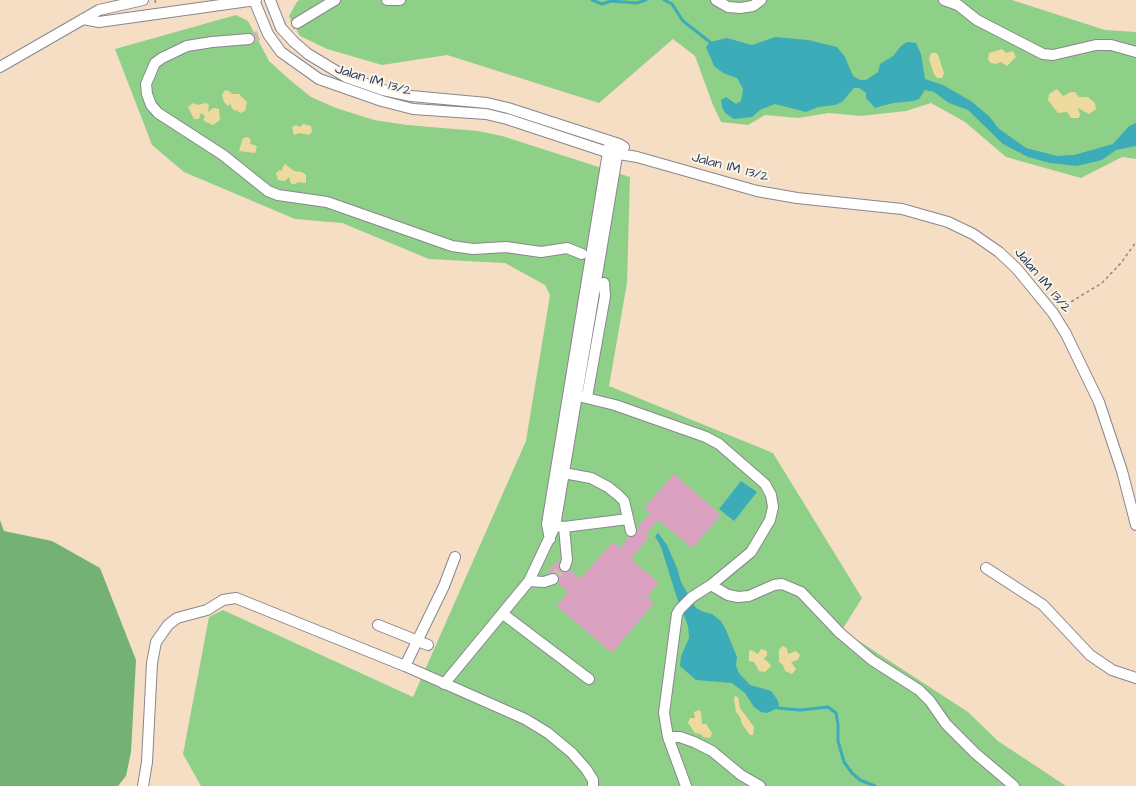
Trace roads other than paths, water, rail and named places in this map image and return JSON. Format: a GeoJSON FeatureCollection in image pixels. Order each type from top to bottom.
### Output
{"type":"FeatureCollection","features":[{"type":"Feature","properties":{"kind":"street"},"geometry":{"type":"LineString","coordinates":[[0,67],[99,10],[143,0]]}},
{"type":"Feature","properties":{"kind":"street"},"geometry":{"type":"LineString","coordinates":[[83,19],[99,22],[255,0]]}},
{"type":"Feature","properties":{"kind":"street","name":"Jalan IM 13/2"},"geometry":{"type":"LineString","coordinates":[[255,0],[268,34],[281,52],[319,78],[382,101],[413,108],[486,114],[507,119],[607,152],[637,157],[757,191],[797,198],[902,209],[948,222],[973,234],[999,252],[1017,269],[1053,313],[1066,334],[1099,402],[1122,471],[1136,525]]}},
{"type":"Feature","properties":{"kind":"street","name":"Jalan IM 13/2"},"geometry":{"type":"LineString","coordinates":[[270,0],[281,28],[294,42],[308,54],[346,77],[383,90],[412,96],[487,103],[508,108],[614,142],[637,157]]}},
{"type":"Feature","properties":{"kind":"street"},"geometry":{"type":"LineString","coordinates":[[297,23],[335,0]]}},
{"type":"Feature","properties":{"kind":"street"},"geometry":{"type":"LineString","coordinates":[[387,0],[400,0]]}},
{"type":"Feature","properties":{"kind":"street"},"geometry":{"type":"LineString","coordinates":[[716,0],[728,7],[740,8],[753,6],[761,0]]}},
{"type":"Feature","properties":{"kind":"street"},"geometry":{"type":"LineString","coordinates":[[944,0],[958,5],[977,20],[1043,54],[1053,55],[1096,45],[1111,45],[1136,52]]}},
{"type":"Feature","properties":{"kind":"street"},"geometry":{"type":"LineString","coordinates":[[249,39],[187,46],[162,58],[155,63],[146,84],[147,94],[151,105],[158,113],[223,155],[268,191],[278,195],[327,202],[452,246],[473,248],[506,247],[541,252],[567,248],[582,254]]}},
{"type":"Feature","properties":{"kind":"street"},"geometry":{"type":"LineString","coordinates":[[582,396],[582,341],[607,152],[614,142]]}},
{"type":"Feature","properties":{"kind":"street"},"geometry":{"type":"LineString","coordinates":[[444,684],[529,581],[555,526],[560,472],[569,417],[618,154],[614,142]]}},
{"type":"Feature","properties":{"kind":"street"},"geometry":{"type":"LineString","coordinates":[[569,417],[582,396],[605,296],[604,283]]}},
{"type":"Feature","properties":{"kind":"street"},"geometry":{"type":"LineString","coordinates":[[582,396],[699,435],[719,444],[765,484],[771,494],[773,507],[770,520],[750,552],[711,585],[680,608],[675,630],[664,713],[668,737],[686,786]]}},
{"type":"Feature","properties":{"kind":"street"},"geometry":{"type":"LineString","coordinates":[[560,472],[591,478],[608,487],[624,502],[631,531]]}},
{"type":"Feature","properties":{"kind":"street"},"geometry":{"type":"LineString","coordinates":[[555,526],[628,519]]}},
{"type":"Feature","properties":{"kind":"street"},"geometry":{"type":"LineString","coordinates":[[555,526],[567,560],[565,566]]}},
{"type":"Feature","properties":{"kind":"street"},"geometry":{"type":"LineString","coordinates":[[405,666],[416,640],[444,586],[455,557]]}},
{"type":"Feature","properties":{"kind":"street"},"geometry":{"type":"LineString","coordinates":[[986,568],[1043,605],[1090,655],[1112,670],[1136,678]]}},
{"type":"Feature","properties":{"kind":"street"},"geometry":{"type":"LineString","coordinates":[[529,581],[544,582],[553,579]]}},
{"type":"Feature","properties":{"kind":"street"},"geometry":{"type":"LineString","coordinates":[[711,585],[728,595],[738,597],[748,596],[782,584],[801,592],[840,632],[872,660],[919,690],[946,724],[975,753],[1014,786]]}},
{"type":"Feature","properties":{"kind":"street"},"geometry":{"type":"LineString","coordinates":[[143,786],[147,762],[152,663],[156,642],[168,625],[177,618],[208,610],[223,600],[236,598],[405,666],[505,710],[548,733],[562,743],[580,762],[592,780],[593,786]]}},
{"type":"Feature","properties":{"kind":"street"},"geometry":{"type":"LineString","coordinates":[[503,614],[589,679]]}},
{"type":"Feature","properties":{"kind":"street"},"geometry":{"type":"LineString","coordinates":[[378,625],[428,646]]}},
{"type":"Feature","properties":{"kind":"street"},"geometry":{"type":"LineString","coordinates":[[668,737],[687,740],[712,751],[741,775],[760,786]]}},
{"type":"Feature","properties":{"kind":"water"},"geometry":{"type":"Polygon","coordinates":[[[775,37],[808,40],[837,47],[845,57],[853,76],[860,80],[866,80],[878,72],[880,64],[893,56],[901,46],[907,42],[916,43],[921,54],[925,79],[943,85],[971,101],[990,117],[998,128],[1026,148],[1057,156],[1074,155],[1113,144],[1129,126],[1136,123],[1136,146],[1116,150],[1102,160],[1077,166],[1050,163],[1028,157],[1003,144],[968,110],[949,103],[934,92],[925,90],[919,99],[914,101],[893,103],[875,108],[866,98],[866,93],[859,88],[854,88],[842,102],[835,105],[818,107],[806,112],[775,104],[760,110],[752,117],[734,119],[725,113],[721,100],[726,97],[736,104],[741,101],[743,89],[737,78],[723,73],[714,66],[706,47],[710,42],[727,38],[752,45],[775,37]]]}},
{"type":"Feature","properties":{"kind":"water"},"geometry":{"type":"Polygon","coordinates":[[[741,481],[757,492],[734,521],[719,509],[741,481]]]}},
{"type":"Feature","properties":{"kind":"water"},"geometry":{"type":"Polygon","coordinates":[[[658,533],[667,545],[677,568],[681,582],[696,608],[712,614],[721,621],[737,657],[736,666],[739,673],[750,685],[771,691],[777,699],[779,705],[778,708],[767,713],[761,712],[754,707],[745,693],[732,683],[696,680],[680,666],[681,656],[689,638],[688,626],[677,598],[661,547],[655,536],[658,533]]]}},
{"type":"Feature","properties":{"kind":"waterway"},"geometry":{"type":"LineString","coordinates":[[592,0],[602,4],[611,1],[637,3],[646,0]]}},
{"type":"Feature","properties":{"kind":"waterway"},"geometry":{"type":"LineString","coordinates":[[664,0],[672,4],[683,21],[710,42]]}},
{"type":"Feature","properties":{"kind":"waterway"},"geometry":{"type":"LineString","coordinates":[[778,708],[800,710],[828,707],[836,713],[838,724],[838,741],[844,762],[852,773],[860,780],[875,786]]}},
{"type":"Feature","properties":{"kind":"tunnel"},"geometry":{"type":"LineString","coordinates":[[249,39],[297,23]]}},
{"type":"Feature","properties":{"kind":"tunnel"},"geometry":{"type":"LineString","coordinates":[[553,579],[565,566]]}}]}
